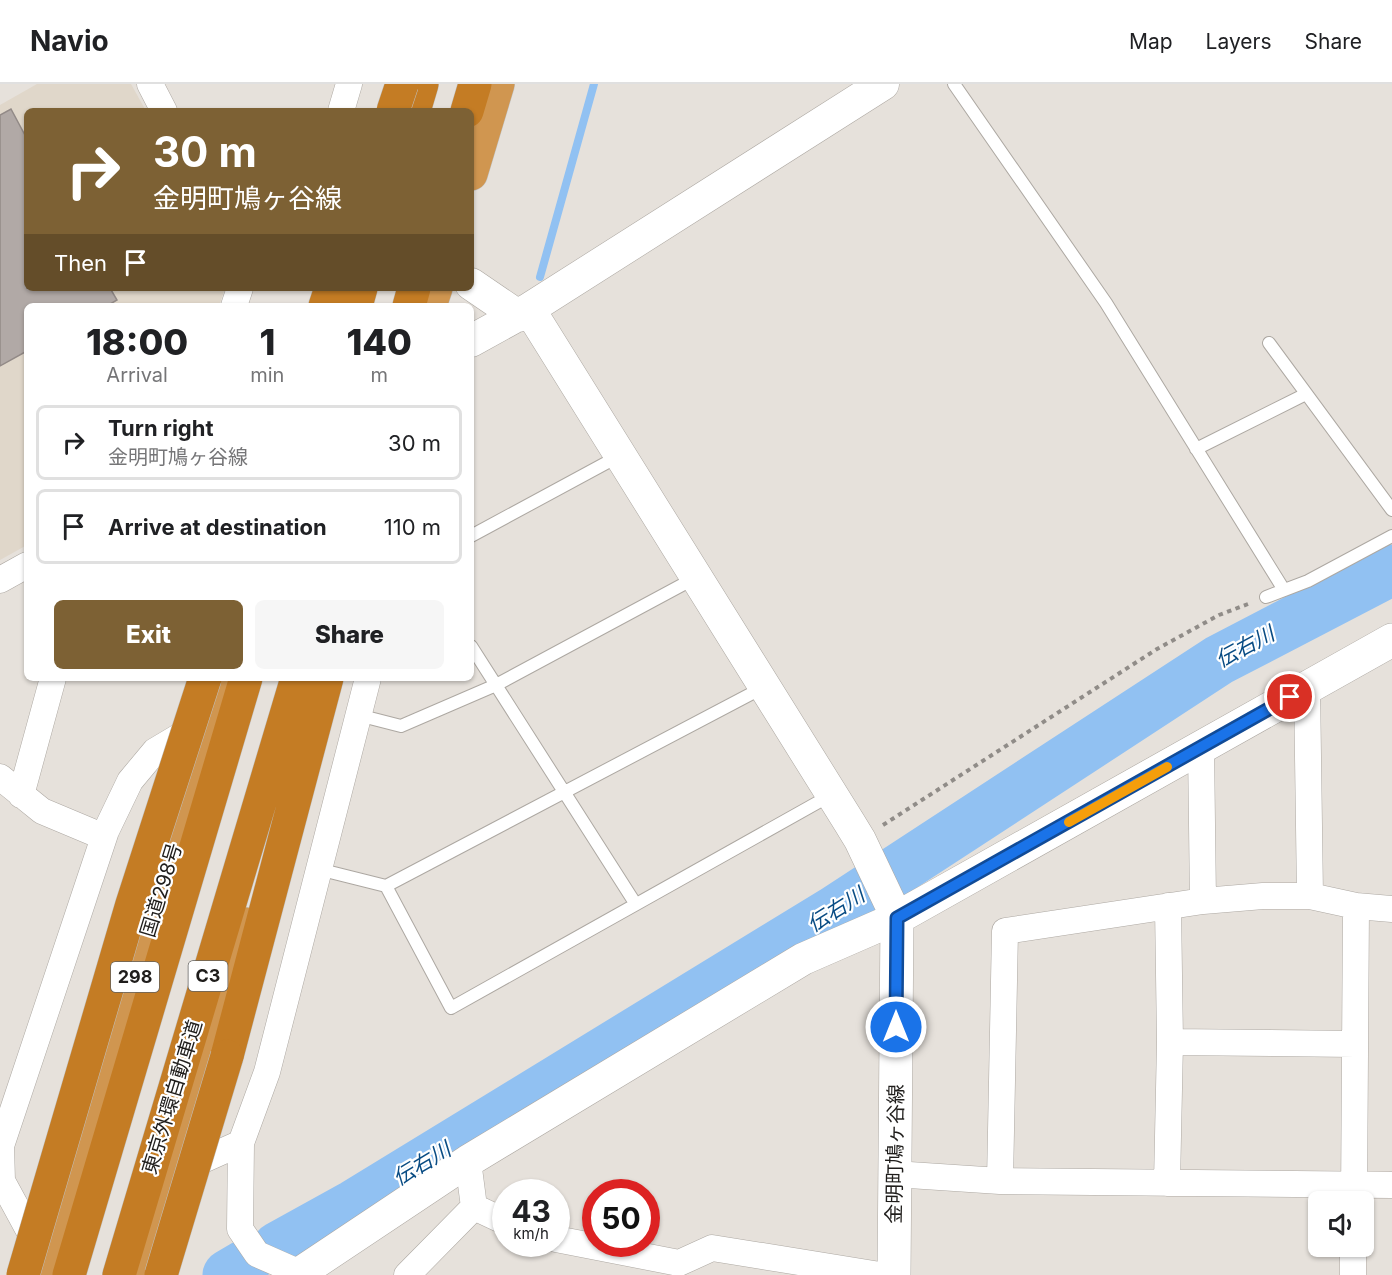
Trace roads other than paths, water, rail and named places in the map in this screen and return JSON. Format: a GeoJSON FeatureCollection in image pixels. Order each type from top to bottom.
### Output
{"type":"FeatureCollection","features":[{"type":"Feature","properties":{"kind":"highway"},"geometry":{"type":"LineString","coordinates":[[394,108],[402,84]]}},
{"type":"Feature","properties":{"kind":"highway"},"geometry":{"type":"LineString","coordinates":[[415,108],[422,84]]}},
{"type":"Feature","properties":{"kind":"highway"},"geometry":{"type":"LineString","coordinates":[[468,108],[475,84]]}},
{"type":"Feature","properties":{"kind":"highway"},"geometry":{"type":"LineString","coordinates":[[474,164],[498,84]]}},
{"type":"Feature","properties":{"kind":"highway"},"geometry":{"type":"LineString","coordinates":[[46,1272],[132,903],[204,681]]}},
{"type":"Feature","properties":{"kind":"highway","name":"国道298号"},"geometry":{"type":"LineString","coordinates":[[46,1272],[224,681]]}},
{"type":"Feature","properties":{"kind":"highway","name":"C3"},"geometry":{"type":"LineString","coordinates":[[46,1272],[245,681]]}},
{"type":"Feature","properties":{"kind":"highway","name":"東京外環自動車道"},"geometry":{"type":"LineString","coordinates":[[119,1275],[296,681]]}},
{"type":"Feature","properties":{"kind":"highway"},"geometry":{"type":"LineString","coordinates":[[141,1275],[319,681]]}},
{"type":"Feature","properties":{"kind":"highway"},"geometry":{"type":"LineString","coordinates":[[161,1275],[227,1056],[326,681]]}},
{"type":"Feature","properties":{"kind":"main road"},"geometry":{"type":"LineString","coordinates":[[897,918],[1392,640]]}},
{"type":"Feature","properties":{"kind":"main road","name":"金明町鳩ヶ谷線"},"geometry":{"type":"LineString","coordinates":[[894,1275],[897,918]]}},
{"type":"Feature","properties":{"kind":"street"},"geometry":{"type":"LineString","coordinates":[[150,84],[162,108]]}},
{"type":"Feature","properties":{"kind":"street"},"geometry":{"type":"LineString","coordinates":[[342,108],[349,84]]}},
{"type":"Feature","properties":{"kind":"street"},"geometry":{"type":"LineString","coordinates":[[474,339],[523,313],[881,84]]}},
{"type":"Feature","properties":{"kind":"street"},"geometry":{"type":"LineString","coordinates":[[367,681],[267,1072],[240,1143],[240,1229],[257,1254],[299,1274],[468,1161],[803,959],[897,918],[861,841],[620,456],[523,313],[474,286]]}},
{"type":"Feature","properties":{"kind":"street"},"geometry":{"type":"LineString","coordinates":[[0,580],[24,567]]}},
{"type":"Feature","properties":{"kind":"street"},"geometry":{"type":"LineString","coordinates":[[21,795],[52,681]]}},
{"type":"Feature","properties":{"kind":"street"},"geometry":{"type":"LineString","coordinates":[[1307,687],[1310,896]]}},
{"type":"Feature","properties":{"kind":"street"},"geometry":{"type":"LineString","coordinates":[[46,1272],[2,1181],[1,1146],[104,837],[130,781],[155,751],[214,716]]}},
{"type":"Feature","properties":{"kind":"street"},"geometry":{"type":"LineString","coordinates":[[1201,747],[1203,901]]}},
{"type":"Feature","properties":{"kind":"street"},"geometry":{"type":"LineString","coordinates":[[0,777],[42,811],[104,837]]}},
{"type":"Feature","properties":{"kind":"street"},"geometry":{"type":"LineString","coordinates":[[1000,1181],[1005,931],[1203,901],[1263,896],[1310,896],[1356,906],[1392,909]]}},
{"type":"Feature","properties":{"kind":"street"},"geometry":{"type":"LineString","coordinates":[[1167,1183],[1170,1042],[1168,906]]}},
{"type":"Feature","properties":{"kind":"street"},"geometry":{"type":"LineString","coordinates":[[1354,1191],[1356,906]]}},
{"type":"Feature","properties":{"kind":"street"},"geometry":{"type":"LineString","coordinates":[[1170,1042],[1355,1044]]}},
{"type":"Feature","properties":{"kind":"street"},"geometry":{"type":"LineString","coordinates":[[172,1173],[240,1143]]}},
{"type":"Feature","properties":{"kind":"street"},"geometry":{"type":"LineString","coordinates":[[468,1161],[474,1207]]}},
{"type":"Feature","properties":{"kind":"street"},"geometry":{"type":"LineString","coordinates":[[894,1174],[1000,1181],[1167,1183],[1317,1191]]}},
{"type":"Feature","properties":{"kind":"street"},"geometry":{"type":"LineString","coordinates":[[1364,1191],[1392,1185]]}},
{"type":"Feature","properties":{"kind":"street"},"geometry":{"type":"LineString","coordinates":[[474,1207],[492,1215]]}},
{"type":"Feature","properties":{"kind":"street"},"geometry":{"type":"LineString","coordinates":[[407,1275],[474,1207]]}},
{"type":"Feature","properties":{"kind":"street"},"geometry":{"type":"LineString","coordinates":[[570,1242],[679,1263],[712,1248],[880,1275]]}},
{"type":"Feature","properties":{"kind":"street"},"geometry":{"type":"LineString","coordinates":[[1353,1257],[1353,1275]]}},
{"type":"Feature","properties":{"kind":"lane"},"geometry":{"type":"LineString","coordinates":[[954,84],[1106,303],[1284,590]]}},
{"type":"Feature","properties":{"kind":"lane"},"geometry":{"type":"LineString","coordinates":[[1269,343],[1392,510]]}},
{"type":"Feature","properties":{"kind":"lane"},"geometry":{"type":"LineString","coordinates":[[1196,449],[1306,394]]}},
{"type":"Feature","properties":{"kind":"lane"},"geometry":{"type":"LineString","coordinates":[[474,534],[620,456]]}},
{"type":"Feature","properties":{"kind":"lane"},"geometry":{"type":"LineString","coordinates":[[1266,597],[1308,581],[1392,536]]}},
{"type":"Feature","properties":{"kind":"lane"},"geometry":{"type":"LineString","coordinates":[[358,715],[401,726],[496,685],[696,577]]}},
{"type":"Feature","properties":{"kind":"lane"},"geometry":{"type":"LineString","coordinates":[[474,651],[635,903]]}},
{"type":"Feature","properties":{"kind":"lane"},"geometry":{"type":"LineString","coordinates":[[318,868],[386,886],[765,687]]}},
{"type":"Feature","properties":{"kind":"lane"},"geometry":{"type":"LineString","coordinates":[[386,886],[451,1008],[832,794]]}},
{"type":"Feature","properties":{"kind":"waterway"},"geometry":{"type":"LineString","coordinates":[[540,277],[594,84]]}},
{"type":"Feature","properties":{"kind":"waterway","name":"伝右川"},"geometry":{"type":"LineString","coordinates":[[278,1247],[354,1205],[833,912],[1219,660],[1392,570]]}},
{"type":"Feature","properties":{"kind":"waterway","name":"伝右川"},"geometry":{"type":"LineString","coordinates":[[228,1275],[245,1265]]}}]}
